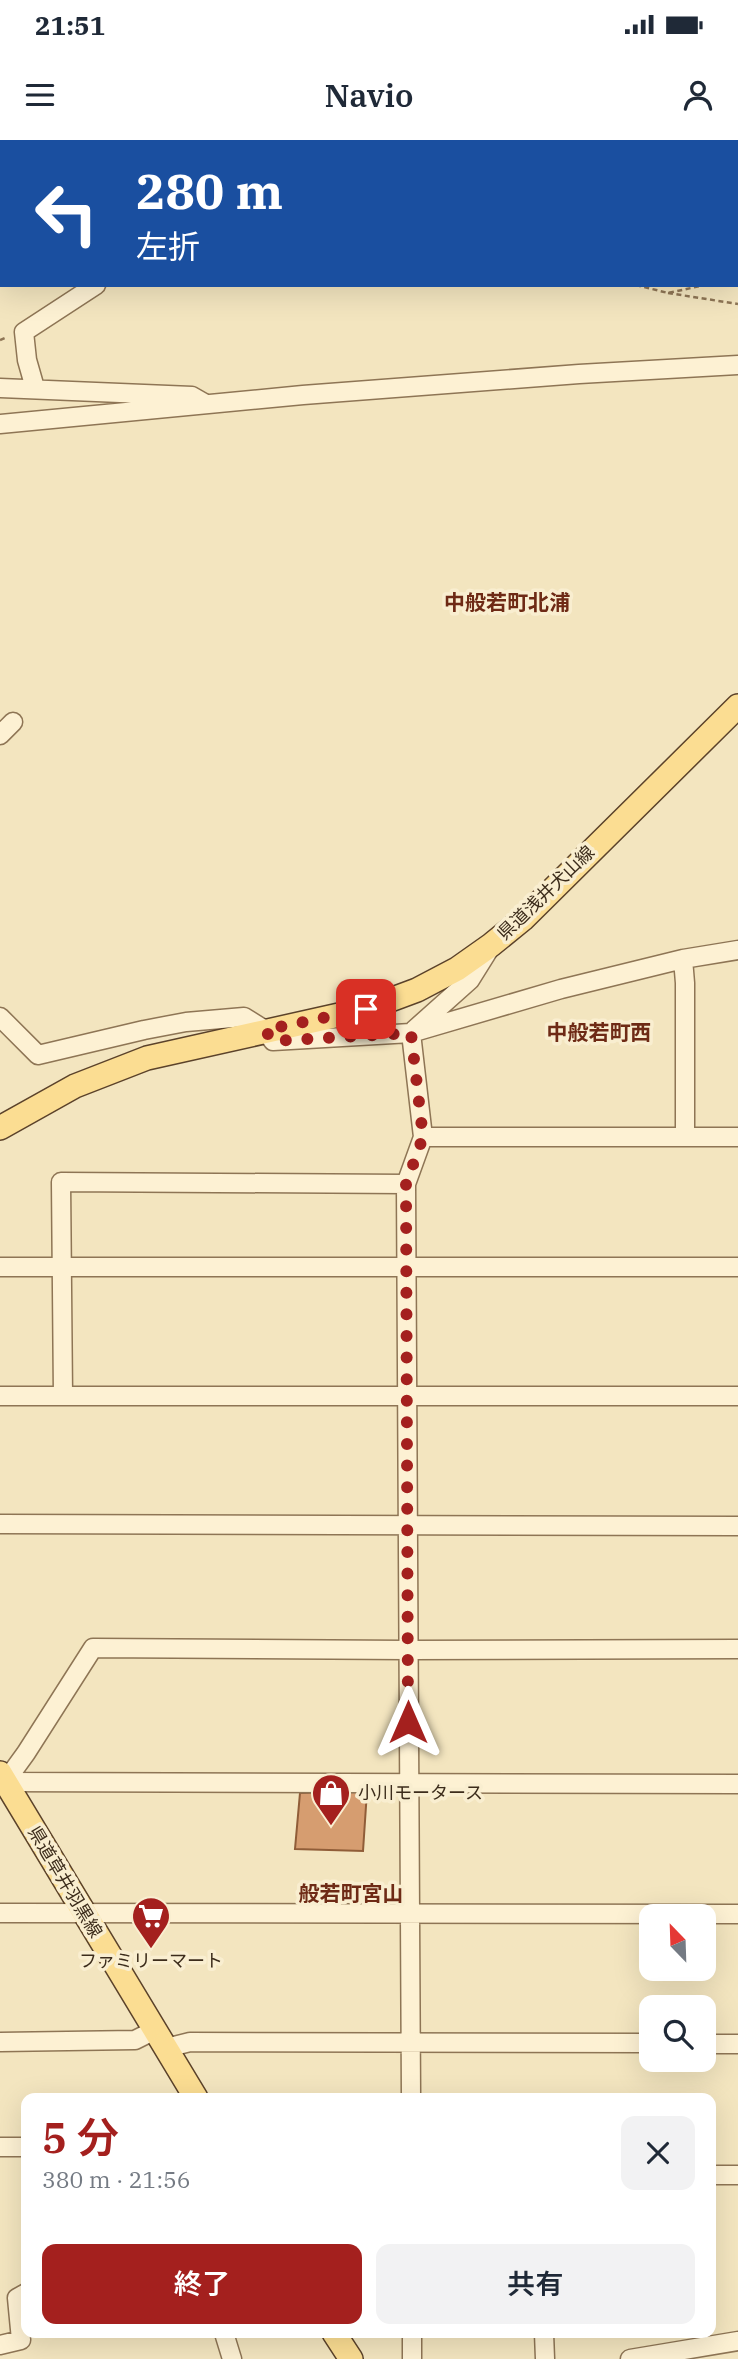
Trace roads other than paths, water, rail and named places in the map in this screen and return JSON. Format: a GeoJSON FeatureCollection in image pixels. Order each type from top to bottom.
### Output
{"type":"FeatureCollection","features":[{"type":"Feature","properties":{"kind":"main road","name":"県道浅井犬山線"},"geometry":{"type":"LineString","coordinates":[[0,1128],[75,1086],[148,1058],[366,1009],[417,990],[457,970],[523,919],[738,706]]}},
{"type":"Feature","properties":{"kind":"main road","name":"県道草井羽黒線"},"geometry":{"type":"LineString","coordinates":[[1,1781],[193,2093]]}},
{"type":"Feature","properties":{"kind":"main road"},"geometry":{"type":"LineString","coordinates":[[337,2338],[351,2359]]}},
{"type":"Feature","properties":{"kind":"street"},"geometry":{"type":"LineString","coordinates":[[35,388],[27,360],[24,332],[93,287]]}},
{"type":"Feature","properties":{"kind":"street"},"geometry":{"type":"LineString","coordinates":[[0,424],[386,389],[738,365]]}},
{"type":"Feature","properties":{"kind":"street"},"geometry":{"type":"LineString","coordinates":[[0,388],[192,396],[209,406]]}},
{"type":"Feature","properties":{"kind":"street"},"geometry":{"type":"LineString","coordinates":[[0,735],[13,722]]}},
{"type":"Feature","properties":{"kind":"street"},"geometry":{"type":"LineString","coordinates":[[411,1033],[470,981],[491,945]]}},
{"type":"Feature","properties":{"kind":"street"},"geometry":{"type":"LineString","coordinates":[[0,1019],[38,1055],[187,1022],[244,1017],[265,1030],[273,1041],[411,1033],[561,989],[683,959],[738,950]]}},
{"type":"Feature","properties":{"kind":"street"},"geometry":{"type":"LineString","coordinates":[[683,959],[685,1137]]}},
{"type":"Feature","properties":{"kind":"street"},"geometry":{"type":"LineString","coordinates":[[411,1033],[423,1137],[406,1184],[411,2093]]}},
{"type":"Feature","properties":{"kind":"street"},"geometry":{"type":"LineString","coordinates":[[423,1137],[738,1137]]}},
{"type":"Feature","properties":{"kind":"street"},"geometry":{"type":"LineString","coordinates":[[63,1395],[61,1182],[406,1184]]}},
{"type":"Feature","properties":{"kind":"street"},"geometry":{"type":"LineString","coordinates":[[0,1267],[738,1267]]}},
{"type":"Feature","properties":{"kind":"street"},"geometry":{"type":"LineString","coordinates":[[0,1396],[738,1396]]}},
{"type":"Feature","properties":{"kind":"street"},"geometry":{"type":"LineString","coordinates":[[0,1524],[738,1526]]}},
{"type":"Feature","properties":{"kind":"street"},"geometry":{"type":"LineString","coordinates":[[1,1781],[26,1753],[93,1648],[738,1649]]}},
{"type":"Feature","properties":{"kind":"street"},"geometry":{"type":"LineString","coordinates":[[1,1781],[738,1784]]}},
{"type":"Feature","properties":{"kind":"street"},"geometry":{"type":"LineString","coordinates":[[0,1913],[738,1914]]}},
{"type":"Feature","properties":{"kind":"street"},"geometry":{"type":"LineString","coordinates":[[0,2042],[161,2039],[190,2042],[639,2043]]}},
{"type":"Feature","properties":{"kind":"street"},"geometry":{"type":"LineString","coordinates":[[716,2044],[738,2044]]}},
{"type":"Feature","properties":{"kind":"street"},"geometry":{"type":"LineString","coordinates":[[0,2147],[21,2147]]}},
{"type":"Feature","properties":{"kind":"street"},"geometry":{"type":"LineString","coordinates":[[716,2175],[738,2175]]}},
{"type":"Feature","properties":{"kind":"street"},"geometry":{"type":"LineString","coordinates":[[21,2296],[17,2298],[21,2332]]}},
{"type":"Feature","properties":{"kind":"street"},"geometry":{"type":"LineString","coordinates":[[0,2345],[22,2338]]}},
{"type":"Feature","properties":{"kind":"street"},"geometry":{"type":"LineString","coordinates":[[226,2338],[232,2359]]}},
{"type":"Feature","properties":{"kind":"street"},"geometry":{"type":"LineString","coordinates":[[412,2338],[412,2359]]}},
{"type":"Feature","properties":{"kind":"street"},"geometry":{"type":"LineString","coordinates":[[544,2338],[545,2359]]}},
{"type":"Feature","properties":{"kind":"street"},"geometry":{"type":"LineString","coordinates":[[630,2359],[701,2340],[738,2341]]}},
{"type":"Feature","properties":{"kind":"place","name":"小川モータース"},"geometry":{"type":"Point","coordinates":[331,1827]}},
{"type":"Feature","properties":{"kind":"place","name":"ファミリーマート"},"geometry":{"type":"Point","coordinates":[151,1950]}},
{"type":"Feature","properties":{"kind":"district","name":"中般若町北浦"},"geometry":{"type":"Point","coordinates":[507,603]}},
{"type":"Feature","properties":{"kind":"district","name":"中般若町西"},"geometry":{"type":"Point","coordinates":[599,1033]}},
{"type":"Feature","properties":{"kind":"district","name":"般若町宮山"},"geometry":{"type":"Point","coordinates":[351,1894]}}]}
